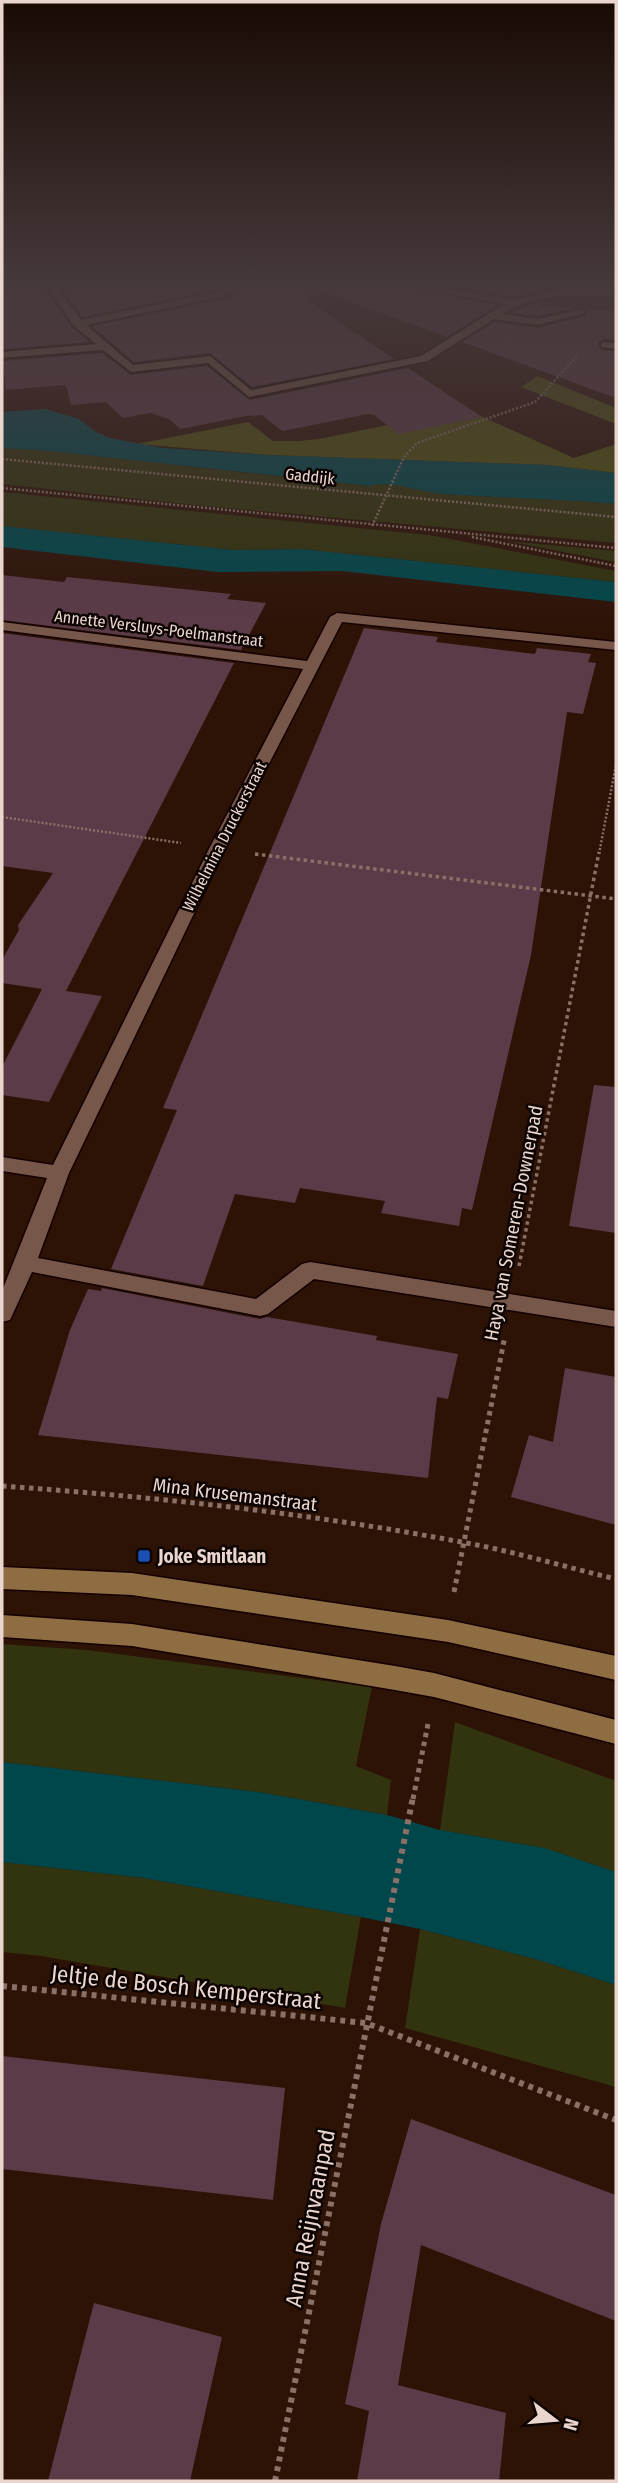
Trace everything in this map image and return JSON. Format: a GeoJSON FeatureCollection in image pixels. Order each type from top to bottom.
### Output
{"type":"FeatureCollection","features":[{"type":"Feature","properties":{"kind":"street","name":"Wilhelmina Druckerstraat"},"geometry":{"type":"LineString","coordinates":[[2,1314],[25,1263],[58,1173],[217,849],[337,617],[616,646]]}},
{"type":"Feature","properties":{"kind":"street","name":"Annette Versluys-Poelmanstraat"},"geometry":{"type":"LineString","coordinates":[[2,626],[311,666]]}},
{"type":"Feature","properties":{"kind":"street"},"geometry":{"type":"LineString","coordinates":[[2,1164],[58,1173]]}},
{"type":"Feature","properties":{"kind":"street"},"geometry":{"type":"LineString","coordinates":[[25,1263],[260,1308],[310,1270],[616,1319]]}},
{"type":"Feature","properties":{"kind":"street"},"geometry":{"type":"LineString","coordinates":[[2,1578],[132,1584],[448,1631],[616,1668]]}},
{"type":"Feature","properties":{"kind":"street"},"geometry":{"type":"LineString","coordinates":[[2,1626],[132,1634],[434,1685],[616,1732]]}},
{"type":"Feature","properties":{"kind":"path"},"geometry":{"type":"LineString","coordinates":[[372,526],[404,457],[417,443],[538,399]]}},
{"type":"Feature","properties":{"kind":"path","name":"Gaddijk"},"geometry":{"type":"LineString","coordinates":[[2,459],[616,517]]}},
{"type":"Feature","properties":{"kind":"path"},"geometry":{"type":"LineString","coordinates":[[2,488],[616,548]]}},
{"type":"Feature","properties":{"kind":"path"},"geometry":{"type":"LineString","coordinates":[[454,533],[616,566]]}},
{"type":"Feature","properties":{"kind":"path","name":"Haya van Someren-Downerpad"},"geometry":{"type":"LineString","coordinates":[[448,1631],[463,1542],[616,765]]}},
{"type":"Feature","properties":{"kind":"path"},"geometry":{"type":"LineString","coordinates":[[2,817],[217,849],[616,899]]}},
{"type":"Feature","properties":{"kind":"path","name":"Mina Krusemanstraat"},"geometry":{"type":"LineString","coordinates":[[2,1486],[154,1497],[317,1518],[463,1542],[616,1580]]}},
{"type":"Feature","properties":{"kind":"path","name":"Anna Reijnvaanpad"},"geometry":{"type":"LineString","coordinates":[[275,2481],[434,1685]]}},
{"type":"Feature","properties":{"kind":"path","name":"Jeltje de Bosch Kemperstraat"},"geometry":{"type":"LineString","coordinates":[[2,1986],[366,2023],[616,2120]]}},
{"type":"Feature","properties":{"kind":"shaded area"},"geometry":{"type":"Polygon","coordinates":[[[551,399],[593,399],[616,408],[616,424],[551,399]]]}},
{"type":"Feature","properties":{"kind":"shaded area"},"geometry":{"type":"Polygon","coordinates":[[[465,409],[574,458],[616,444],[616,473],[547,465],[268,455],[137,444],[248,422],[273,441],[319,439],[465,409]]]}},
{"type":"Feature","properties":{"kind":"shaded area"},"geometry":{"type":"Polygon","coordinates":[[[2,448],[369,486],[396,485],[443,494],[616,504],[616,543],[203,506],[2,484],[2,448]]]}},
{"type":"Feature","properties":{"kind":"shaded area"},"geometry":{"type":"Polygon","coordinates":[[[2,492],[429,535],[616,571],[616,582],[302,549],[233,550],[2,526],[2,492]]]}},
{"type":"Feature","properties":{"kind":"shaded area"},"geometry":{"type":"Polygon","coordinates":[[[505,541],[616,551],[616,562],[505,541]]]}},
{"type":"Feature","properties":{"kind":"shaded area"},"geometry":{"type":"Polygon","coordinates":[[[2,1644],[87,1650],[372,1687],[356,1766],[391,1780],[387,1815],[259,1792],[2,1762],[2,1644]]]}},
{"type":"Feature","properties":{"kind":"shaded area"},"geometry":{"type":"Polygon","coordinates":[[[455,1722],[616,1781],[616,1872],[545,1848],[440,1830],[455,1722]]]}},
{"type":"Feature","properties":{"kind":"shaded area"},"geometry":{"type":"Polygon","coordinates":[[[2,1862],[144,1878],[361,1917],[345,2008],[41,1956],[2,1952],[2,1862]]]}},
{"type":"Feature","properties":{"kind":"shaded area"},"geometry":{"type":"Polygon","coordinates":[[[420,1929],[535,1959],[616,1985],[616,2087],[405,2028],[420,1929]]]}},
{"type":"Feature","properties":{"kind":"water"},"geometry":{"type":"Polygon","coordinates":[[[45,409],[79,419],[96,432],[110,438],[163,448],[268,455],[547,465],[616,473],[616,504],[443,494],[396,485],[370,486],[2,448],[2,412],[45,409]]]}},
{"type":"Feature","properties":{"kind":"water"},"geometry":{"type":"Polygon","coordinates":[[[2,526],[233,550],[302,549],[616,582],[616,602],[342,571],[218,572],[2,547],[2,526]]]}},
{"type":"Feature","properties":{"kind":"water"},"geometry":{"type":"Polygon","coordinates":[[[2,1762],[259,1792],[387,1815],[440,1830],[545,1848],[616,1872],[616,1985],[535,1959],[420,1929],[361,1917],[144,1878],[2,1862],[2,1762]]]}},
{"type":"Feature","properties":{"kind":"building"},"geometry":{"type":"Polygon","coordinates":[[[69,399],[455,399],[482,417],[399,434],[374,415],[368,414],[282,431],[262,415],[180,429],[169,419],[150,413],[123,418],[106,402],[71,405],[69,399]]]}},
{"type":"Feature","properties":{"kind":"building"},"geometry":{"type":"Polygon","coordinates":[[[2,575],[64,582],[67,577],[231,594],[227,599],[266,603],[241,650],[2,620],[2,575]]]}},
{"type":"Feature","properties":{"kind":"building"},"geometry":{"type":"Polygon","coordinates":[[[364,628],[438,637],[436,642],[535,654],[537,648],[591,654],[588,662],[596,663],[583,714],[567,712],[531,955],[472,1210],[462,1208],[459,1226],[381,1213],[385,1201],[300,1188],[295,1203],[235,1194],[203,1286],[111,1269],[177,1110],[163,1108],[364,628]]]}},
{"type":"Feature","properties":{"kind":"building"},"geometry":{"type":"Polygon","coordinates":[[[2,633],[234,663],[66,991],[102,996],[49,1102],[2,1095],[2,1067],[42,989],[2,983],[2,960],[19,930],[18,925],[53,873],[2,866],[2,633]]]}},
{"type":"Feature","properties":{"kind":"building"},"geometry":{"type":"Polygon","coordinates":[[[594,1085],[616,1087],[616,1233],[569,1226],[594,1085]]]}},
{"type":"Feature","properties":{"kind":"building"},"geometry":{"type":"Polygon","coordinates":[[[102,1288],[260,1319],[267,1317],[377,1336],[376,1340],[458,1354],[448,1399],[437,1397],[428,1478],[38,1435],[70,1330],[88,1289],[101,1291],[102,1288]]]}},
{"type":"Feature","properties":{"kind":"building"},"geometry":{"type":"Polygon","coordinates":[[[565,1368],[616,1377],[616,1525],[511,1497],[529,1435],[553,1442],[565,1368]]]}},
{"type":"Feature","properties":{"kind":"building"},"geometry":{"type":"Polygon","coordinates":[[[2,2056],[285,2088],[273,2200],[2,2169],[2,2056]]]}},
{"type":"Feature","properties":{"kind":"building"},"geometry":{"type":"Polygon","coordinates":[[[411,2119],[616,2195],[616,2321],[421,2245],[398,2385],[506,2413],[499,2481],[357,2481],[369,2411],[345,2404],[381,2224],[411,2119]]]}},
{"type":"Feature","properties":{"kind":"building"},"geometry":{"type":"Polygon","coordinates":[[[94,2303],[222,2337],[190,2481],[48,2481],[94,2303]]]}},
{"type":"Feature","properties":{"kind":"place","name":"Joke Smitlaan"},"geometry":{"type":"Point","coordinates":[144,1556]}}]}
